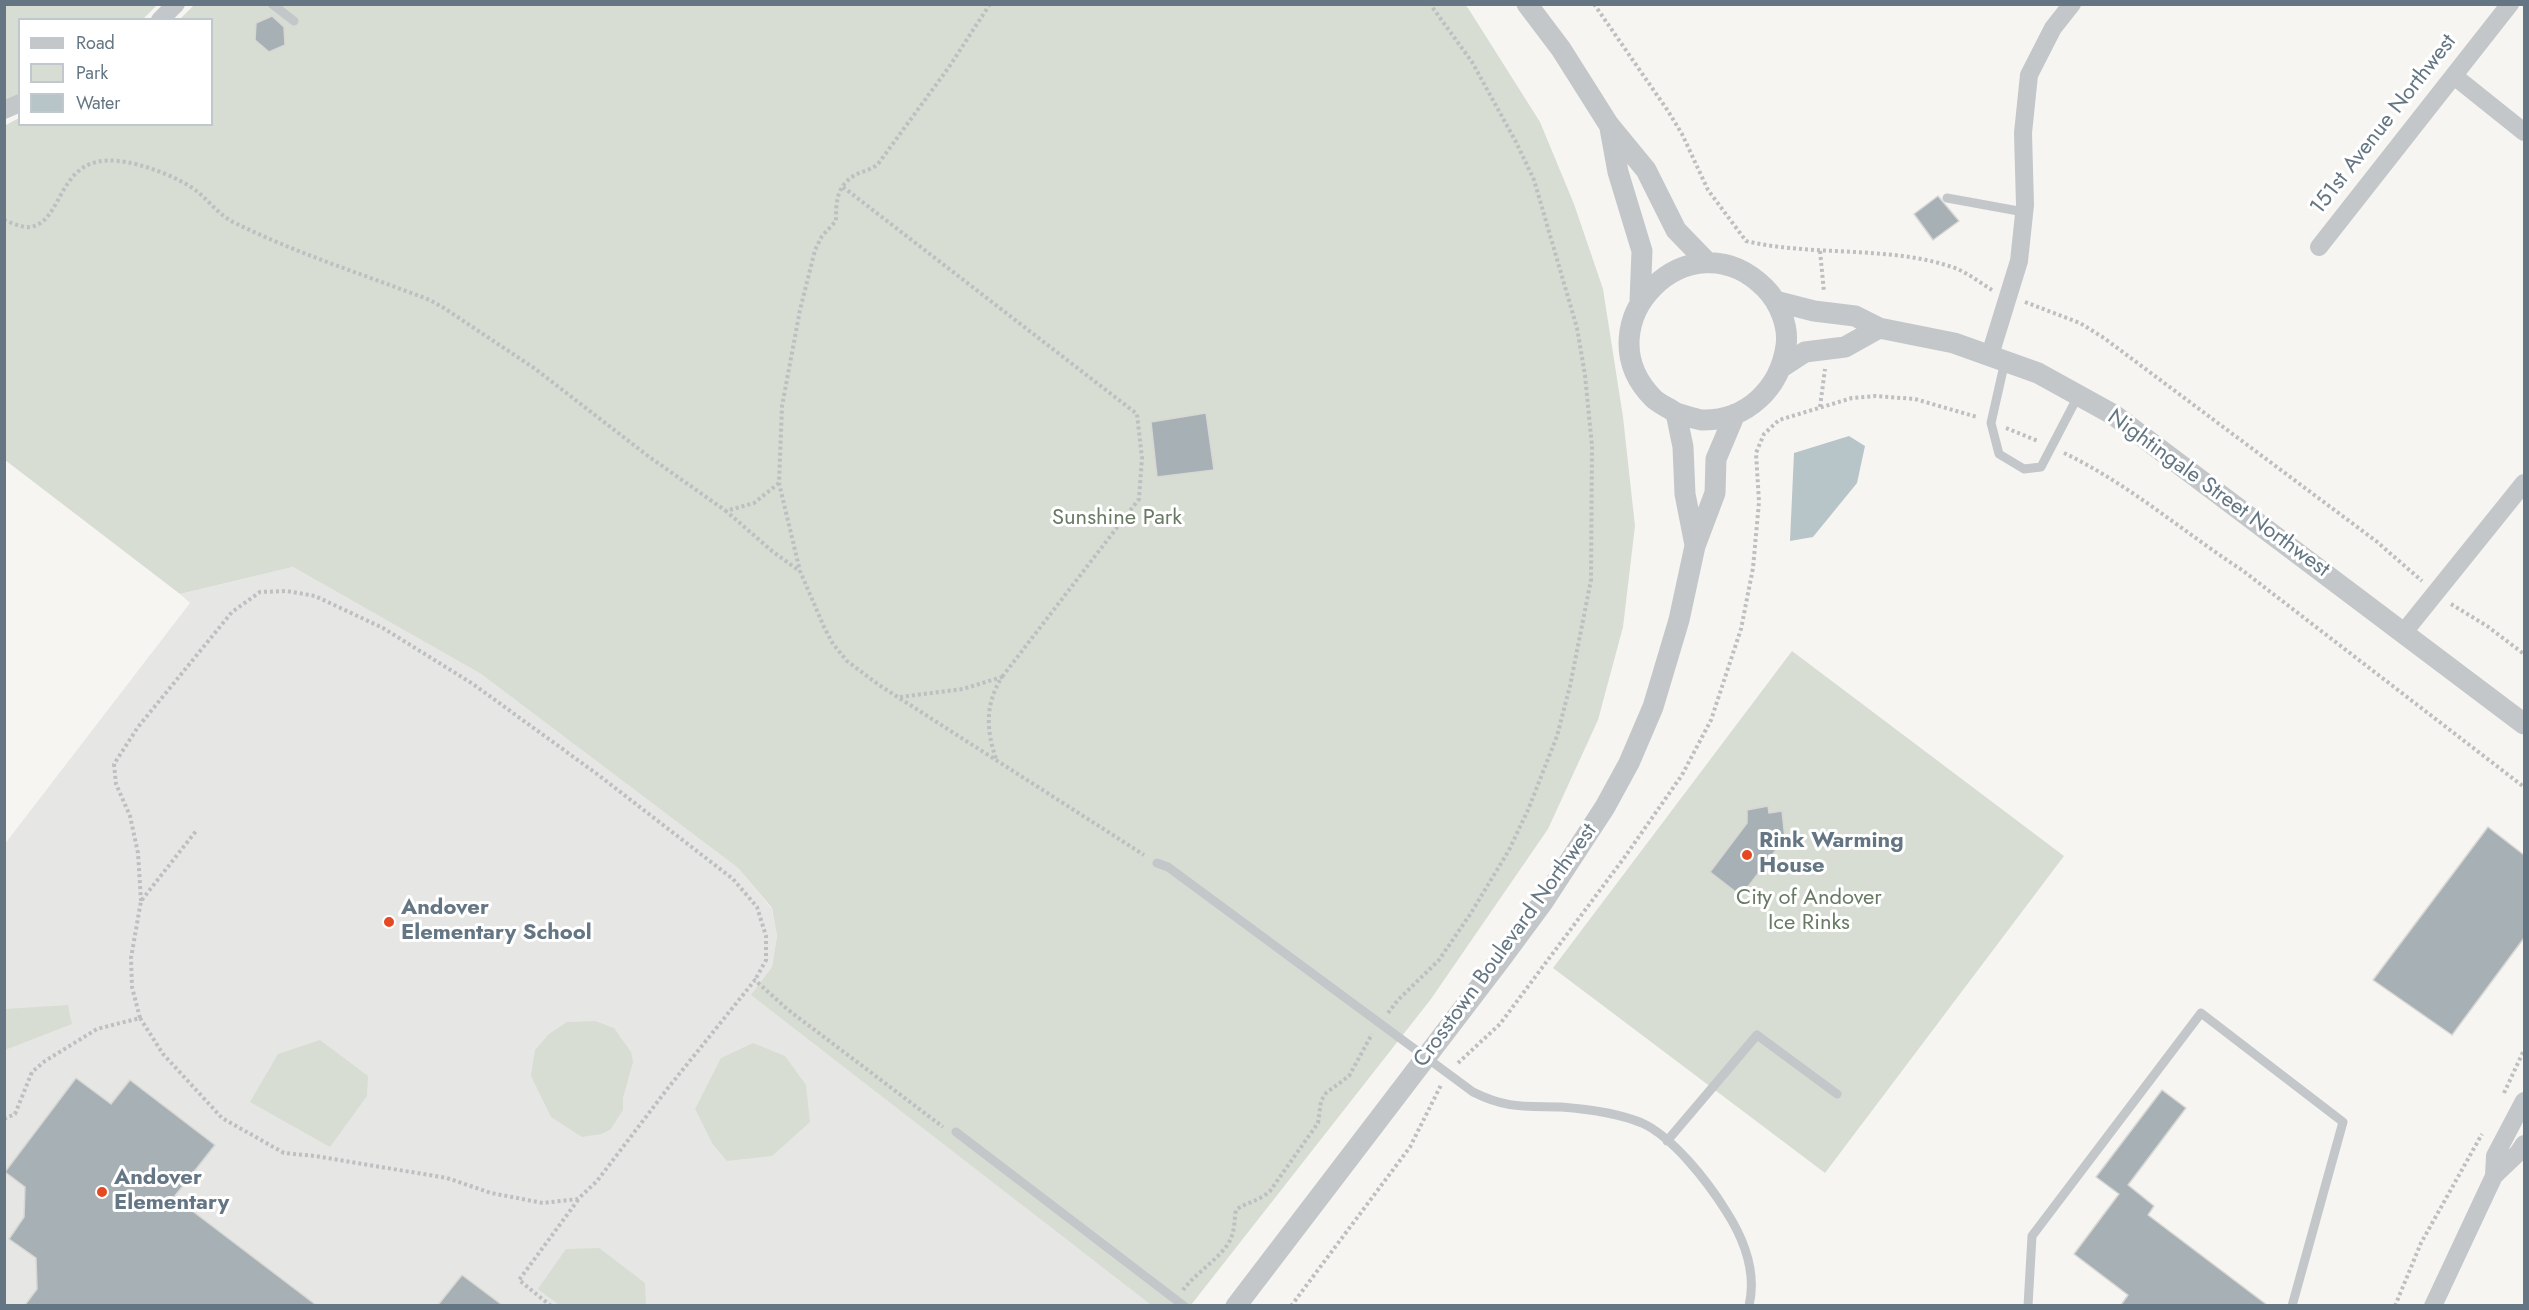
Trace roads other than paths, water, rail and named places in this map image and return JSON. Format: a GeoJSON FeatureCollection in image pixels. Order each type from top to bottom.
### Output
{"type":"FeatureCollection","features":[{"type":"Feature","properties":{"kind":"street"},"geometry":{"type":"LineString","coordinates":[[162,18],[176,4]]}},
{"type":"Feature","properties":{"kind":"street"},"geometry":{"type":"LineString","coordinates":[[1527,4],[1561,49],[1610,125],[1646,170],[1676,230],[1707,262]]}},
{"type":"Feature","properties":{"kind":"street"},"geometry":{"type":"LineString","coordinates":[[1997,358],[2019,261],[2024,212],[2023,133],[2029,75],[2054,28],[2072,4]]}},
{"type":"Feature","properties":{"kind":"street","name":"151st Avenue Northwest"},"geometry":{"type":"LineString","coordinates":[[2319,247],[2510,4]]}},
{"type":"Feature","properties":{"kind":"street"},"geometry":{"type":"LineString","coordinates":[[2454,76],[2524,132]]}},
{"type":"Feature","properties":{"kind":"street"},"geometry":{"type":"LineString","coordinates":[[4,110],[18,104]]}},
{"type":"Feature","properties":{"kind":"street"},"geometry":{"type":"LineString","coordinates":[[1610,125],[1618,172],[1642,251],[1640,300],[1630,325],[1630,352],[1638,378],[1654,399],[1676,413],[1702,420],[1728,417],[1751,407],[1770,389],[1782,367],[1786,342],[1783,317],[1772,295],[1754,277],[1731,266],[1707,262],[1680,267],[1658,280],[1640,300]]}},
{"type":"Feature","properties":{"kind":"street","name":"Nightingale Street Northwest"},"geometry":{"type":"LineString","coordinates":[[1775,301],[1814,312],[1855,316],[1879,328],[1954,343],[2038,373],[2114,415],[2524,724]]}},
{"type":"Feature","properties":{"kind":"street"},"geometry":{"type":"LineString","coordinates":[[1782,367],[1805,352],[1845,347],[1879,328]]}},
{"type":"Feature","properties":{"kind":"street","name":"Crosstown Boulevard Northwest"},"geometry":{"type":"LineString","coordinates":[[1676,413],[1683,447],[1685,494],[1695,546]]}},
{"type":"Feature","properties":{"kind":"street","name":"Crosstown Boulevard Northwest"},"geometry":{"type":"LineString","coordinates":[[1236,1305],[1543,902],[1605,807],[1624,772],[1653,707],[1670,656],[1695,546],[1714,493],[1716,459],[1735,414]]}},
{"type":"Feature","properties":{"kind":"street"},"geometry":{"type":"LineString","coordinates":[[2404,633],[2524,483]]}},
{"type":"Feature","properties":{"kind":"street"},"geometry":{"type":"LineString","coordinates":[[2494,1176],[2495,1156],[2524,1101]]}},
{"type":"Feature","properties":{"kind":"street"},"geometry":{"type":"LineString","coordinates":[[2433,1305],[2494,1176],[2524,1144]]}},
{"type":"Feature","properties":{"kind":"lane"},"geometry":{"type":"LineString","coordinates":[[272,4],[294,21]]}},
{"type":"Feature","properties":{"kind":"lane"},"geometry":{"type":"LineString","coordinates":[[1947,198],[2024,212]]}},
{"type":"Feature","properties":{"kind":"lane"},"geometry":{"type":"LineString","coordinates":[[1997,358],[1991,423],[1999,454],[2024,469],[2040,466],[2078,396]]}},
{"type":"Feature","properties":{"kind":"lane"},"geometry":{"type":"LineString","coordinates":[[1157,864],[1168,867],[1473,1092],[1492,1101],[1511,1106],[1564,1107],[1601,1113],[1642,1124],[1667,1141],[1716,1195],[1734,1224],[1746,1249],[1750,1269],[1749,1305]]}},
{"type":"Feature","properties":{"kind":"lane"},"geometry":{"type":"LineString","coordinates":[[2028,1305],[2031,1236],[2200,1013],[2343,1122],[2292,1305]]}},
{"type":"Feature","properties":{"kind":"lane"},"geometry":{"type":"LineString","coordinates":[[1667,1141],[1757,1035],[1837,1094]]}},
{"type":"Feature","properties":{"kind":"lane"},"geometry":{"type":"LineString","coordinates":[[956,1132],[1184,1305]]}},
{"type":"Feature","properties":{"kind":"water"},"geometry":{"type":"Polygon","coordinates":[[[1849,436],[1865,446],[1857,483],[1813,537],[1790,541],[1794,453],[1849,436]]]}},
{"type":"Feature","properties":{"kind":"place","name":"Rink Warming House"},"geometry":{"type":"Point","coordinates":[1747,855]}},
{"type":"Feature","properties":{"kind":"place","name":"Andover Elementary School"},"geometry":{"type":"Point","coordinates":[389,922]}},
{"type":"Feature","properties":{"kind":"place","name":"Andover Elementary"},"geometry":{"type":"Point","coordinates":[102,1192]}},
{"type":"Feature","properties":{"kind":"park label","name":"Sunshine Park"},"geometry":{"type":"Point","coordinates":[1117,519]}},
{"type":"Feature","properties":{"kind":"park label","name":"City of Andover Ice Rinks"},"geometry":{"type":"Point","coordinates":[1809,912]}}]}
